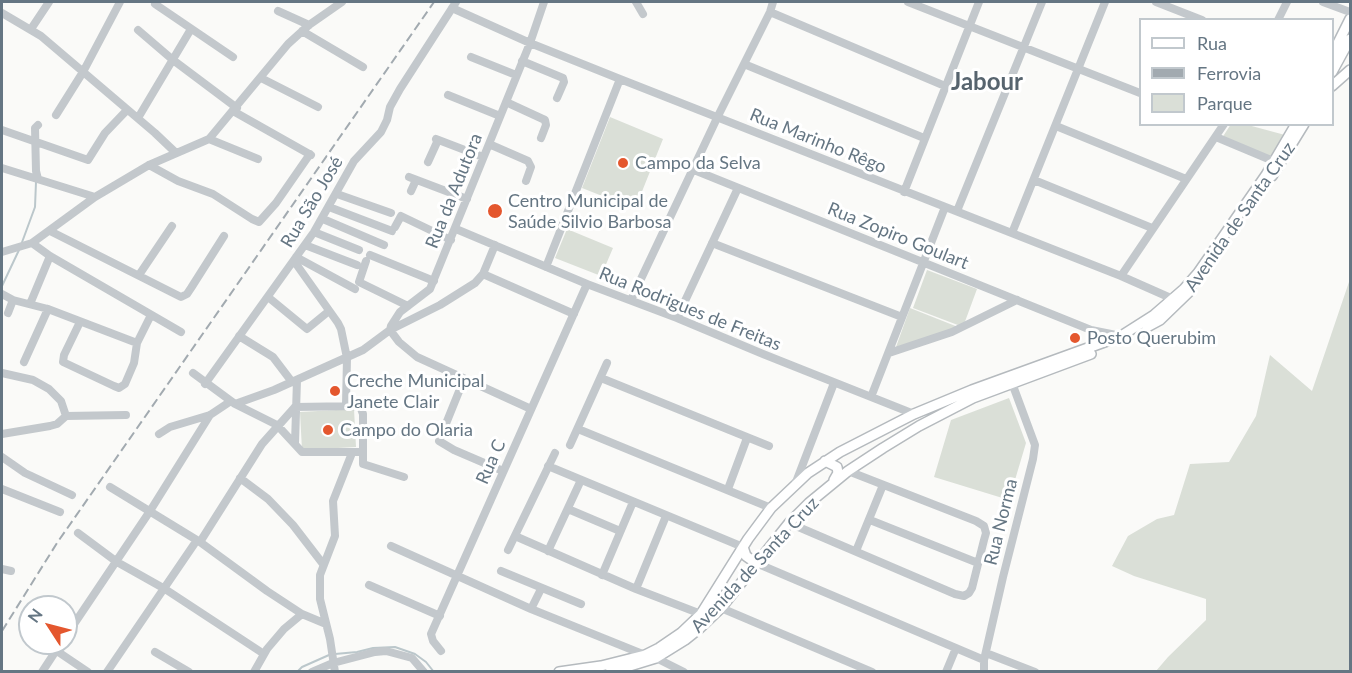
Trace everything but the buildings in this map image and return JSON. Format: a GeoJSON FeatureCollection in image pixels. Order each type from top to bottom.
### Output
{"type":"FeatureCollection","features":[{"type":"Feature","properties":{"kind":"main road"},"geometry":{"type":"LineString","coordinates":[[1334,51],[1350,19]]}},
{"type":"Feature","properties":{"kind":"main road"},"geometry":{"type":"LineString","coordinates":[[1334,51],[1350,42]]}},
{"type":"Feature","properties":{"kind":"main road"},"geometry":{"type":"LineString","coordinates":[[1334,69],[1350,42]]}},
{"type":"Feature","properties":{"kind":"main road"},"geometry":{"type":"LineString","coordinates":[[1334,84],[1350,70]]}},
{"type":"Feature","properties":{"kind":"main road","name":"Avenida de Santa Cruz"},"geometry":{"type":"LineString","coordinates":[[559,672],[601,666],[645,655],[669,642],[701,614],[743,547],[771,508],[795,484],[825,461],[914,414],[972,390],[1120,336],[1145,322],[1173,299],[1198,273],[1278,163],[1295,126]]}},
{"type":"Feature","properties":{"kind":"main road","name":"Avenida de Santa Cruz"},"geometry":{"type":"LineString","coordinates":[[610,672],[656,658],[685,640],[721,608],[789,523],[848,471],[919,426],[973,399],[1122,340],[1160,320],[1206,272],[1303,126]]}},
{"type":"Feature","properties":{"kind":"main road"},"geometry":{"type":"LineString","coordinates":[[825,461],[834,465],[838,470],[831,485]]}},
{"type":"Feature","properties":{"kind":"main road"},"geometry":{"type":"LineString","coordinates":[[743,547],[746,556],[756,563]]}},
{"type":"Feature","properties":{"kind":"street"},"geometry":{"type":"LineString","coordinates":[[31,29],[50,2]]}},
{"type":"Feature","properties":{"kind":"street"},"geometry":{"type":"LineString","coordinates":[[56,115],[83,72],[120,2]]}},
{"type":"Feature","properties":{"kind":"street"},"geometry":{"type":"LineString","coordinates":[[2,252],[28,244],[50,231],[95,197],[149,165],[209,139],[283,50],[309,25],[342,2]]}},
{"type":"Feature","properties":{"kind":"street","name":"Rua da Adutora"},"geometry":{"type":"LineString","coordinates":[[210,415],[233,402],[294,381],[363,350],[390,330],[395,319],[426,293],[434,281],[456,229],[544,2]]}},
{"type":"Feature","properties":{"kind":"street"},"geometry":{"type":"LineString","coordinates":[[636,2],[643,14]]}},
{"type":"Feature","properties":{"kind":"street"},"geometry":{"type":"LineString","coordinates":[[908,2],[1139,93]]}},
{"type":"Feature","properties":{"kind":"street"},"geometry":{"type":"LineString","coordinates":[[904,192],[979,2]]}},
{"type":"Feature","properties":{"kind":"street"},"geometry":{"type":"LineString","coordinates":[[957,211],[1042,2]]}},
{"type":"Feature","properties":{"kind":"street"},"geometry":{"type":"LineString","coordinates":[[1012,234],[1105,2]]}},
{"type":"Feature","properties":{"kind":"street"},"geometry":{"type":"LineString","coordinates":[[1156,2],[1197,18]]}},
{"type":"Feature","properties":{"kind":"street"},"geometry":{"type":"LineString","coordinates":[[1279,18],[1287,2]]}},
{"type":"Feature","properties":{"kind":"street"},"geometry":{"type":"LineString","coordinates":[[1323,2],[1350,12]]}},
{"type":"Feature","properties":{"kind":"street"},"geometry":{"type":"LineString","coordinates":[[155,4],[233,57]]}},
{"type":"Feature","properties":{"kind":"street","name":"Rua Marinho Rêgo"},"geometry":{"type":"LineString","coordinates":[[454,5],[530,43],[620,80],[718,116],[904,192],[1121,276],[1173,299]]}},
{"type":"Feature","properties":{"kind":"street","name":"Rua São José"},"geometry":{"type":"LineString","coordinates":[[205,384],[314,232],[354,161],[385,126],[390,107],[400,89],[454,5]]}},
{"type":"Feature","properties":{"kind":"street"},"geometry":{"type":"LineString","coordinates":[[631,300],[770,5],[945,86]]}},
{"type":"Feature","properties":{"kind":"street"},"geometry":{"type":"LineString","coordinates":[[278,11],[309,25]]}},
{"type":"Feature","properties":{"kind":"street"},"geometry":{"type":"LineString","coordinates":[[2,13],[31,29],[138,118],[175,152]]}},
{"type":"Feature","properties":{"kind":"street"},"geometry":{"type":"LineString","coordinates":[[138,118],[191,29]]}},
{"type":"Feature","properties":{"kind":"street"},"geometry":{"type":"LineString","coordinates":[[138,30],[235,109],[311,154],[263,219],[257,222],[213,194],[178,181],[149,165]]}},
{"type":"Feature","properties":{"kind":"street"},"geometry":{"type":"LineString","coordinates":[[302,31],[363,67]]}},
{"type":"Feature","properties":{"kind":"street"},"geometry":{"type":"LineString","coordinates":[[471,57],[516,75]]}},
{"type":"Feature","properties":{"kind":"street"},"geometry":{"type":"LineString","coordinates":[[522,61],[563,78],[564,82],[557,98]]}},
{"type":"Feature","properties":{"kind":"street"},"geometry":{"type":"LineString","coordinates":[[744,64],[924,138]]}},
{"type":"Feature","properties":{"kind":"street"},"geometry":{"type":"LineString","coordinates":[[261,78],[318,107]]}},
{"type":"Feature","properties":{"kind":"street"},"geometry":{"type":"LineString","coordinates":[[546,267],[620,80]]}},
{"type":"Feature","properties":{"kind":"street"},"geometry":{"type":"LineString","coordinates":[[448,95],[500,116]]}},
{"type":"Feature","properties":{"kind":"street"},"geometry":{"type":"LineString","coordinates":[[506,102],[545,120],[546,125],[541,138]]}},
{"type":"Feature","properties":{"kind":"street"},"geometry":{"type":"LineString","coordinates":[[2,130],[88,160],[105,133],[127,110]]}},
{"type":"Feature","properties":{"kind":"street"},"geometry":{"type":"LineString","coordinates":[[36,178],[35,128],[38,125]]}},
{"type":"Feature","properties":{"kind":"street"},"geometry":{"type":"LineString","coordinates":[[1056,126],[1186,179]]}},
{"type":"Feature","properties":{"kind":"street"},"geometry":{"type":"LineString","coordinates":[[1121,276],[1216,137],[1221,126]]}},
{"type":"Feature","properties":{"kind":"street"},"geometry":{"type":"LineString","coordinates":[[1216,137],[1278,163]]}},
{"type":"Feature","properties":{"kind":"street"},"geometry":{"type":"LineString","coordinates":[[209,139],[258,159]]}},
{"type":"Feature","properties":{"kind":"street"},"geometry":{"type":"LineString","coordinates":[[428,162],[437,140],[483,157]]}},
{"type":"Feature","properties":{"kind":"street"},"geometry":{"type":"LineString","coordinates":[[489,144],[528,160],[531,167],[526,181]]}},
{"type":"Feature","properties":{"kind":"street"},"geometry":{"type":"LineString","coordinates":[[2,168],[95,197]]}},
{"type":"Feature","properties":{"kind":"street","name":"Rua Zopiro Goulart"},"geometry":{"type":"LineString","coordinates":[[694,170],[1091,330],[1120,336]]}},
{"type":"Feature","properties":{"kind":"street"},"geometry":{"type":"LineString","coordinates":[[411,191],[412,178],[467,199]]}},
{"type":"Feature","properties":{"kind":"street"},"geometry":{"type":"LineString","coordinates":[[1034,180],[1152,228]]}},
{"type":"Feature","properties":{"kind":"street"},"geometry":{"type":"LineString","coordinates":[[677,318],[738,188]]}},
{"type":"Feature","properties":{"kind":"street"},"geometry":{"type":"LineString","coordinates":[[337,194],[390,213]]}},
{"type":"Feature","properties":{"kind":"street"},"geometry":{"type":"LineString","coordinates":[[329,207],[394,229],[401,216],[451,240]]}},
{"type":"Feature","properties":{"kind":"street"},"geometry":{"type":"LineString","coordinates":[[871,397],[945,207]]}},
{"type":"Feature","properties":{"kind":"street"},"geometry":{"type":"LineString","coordinates":[[322,219],[384,245]]}},
{"type":"Feature","properties":{"kind":"street"},"geometry":{"type":"LineString","coordinates":[[139,275],[172,226]]}},
{"type":"Feature","properties":{"kind":"street","name":"Rua Rodrigues de Freitas"},"geometry":{"type":"LineString","coordinates":[[456,229],[587,284],[914,414]]}},
{"type":"Feature","properties":{"kind":"street"},"geometry":{"type":"LineString","coordinates":[[50,231],[177,296],[184,297],[224,236]]}},
{"type":"Feature","properties":{"kind":"street"},"geometry":{"type":"LineString","coordinates":[[314,232],[359,250]]}},
{"type":"Feature","properties":{"kind":"street"},"geometry":{"type":"LineString","coordinates":[[712,243],[902,317]]}},
{"type":"Feature","properties":{"kind":"street"},"geometry":{"type":"LineString","coordinates":[[28,244],[181,332]]}},
{"type":"Feature","properties":{"kind":"street"},"geometry":{"type":"LineString","coordinates":[[305,245],[357,265]]}},
{"type":"Feature","properties":{"kind":"street"},"geometry":{"type":"LineString","coordinates":[[495,245],[483,274],[465,291],[390,330],[399,342],[417,357],[531,409]]}},
{"type":"Feature","properties":{"kind":"street"},"geometry":{"type":"LineString","coordinates":[[30,304],[50,256]]}},
{"type":"Feature","properties":{"kind":"street"},"geometry":{"type":"LineString","coordinates":[[408,306],[359,282],[368,258],[434,281]]}},
{"type":"Feature","properties":{"kind":"street"},"geometry":{"type":"LineString","coordinates":[[295,259],[355,289]]}},
{"type":"Feature","properties":{"kind":"street"},"geometry":{"type":"LineString","coordinates":[[295,259],[338,323],[347,358],[346,404]]}},
{"type":"Feature","properties":{"kind":"street"},"geometry":{"type":"LineString","coordinates":[[483,274],[574,314]]}},
{"type":"Feature","properties":{"kind":"street","name":"Rua C"},"geometry":{"type":"LineString","coordinates":[[441,651],[433,641],[431,634],[587,284]]}},
{"type":"Feature","properties":{"kind":"street"},"geometry":{"type":"LineString","coordinates":[[2,294],[13,300],[48,309],[136,343]]}},
{"type":"Feature","properties":{"kind":"street"},"geometry":{"type":"LineString","coordinates":[[268,297],[307,328],[329,311]]}},
{"type":"Feature","properties":{"kind":"street"},"geometry":{"type":"LineString","coordinates":[[8,313],[13,300]]}},
{"type":"Feature","properties":{"kind":"street"},"geometry":{"type":"LineString","coordinates":[[889,353],[952,332],[1017,300]]}},
{"type":"Feature","properties":{"kind":"street"},"geometry":{"type":"LineString","coordinates":[[24,362],[48,309]]}},
{"type":"Feature","properties":{"kind":"street"},"geometry":{"type":"LineString","coordinates":[[80,322],[64,355],[63,362],[119,388],[125,384],[137,356],[136,343],[151,315]]}},
{"type":"Feature","properties":{"kind":"street"},"geometry":{"type":"LineString","coordinates":[[1089,348],[1093,339],[1091,330]]}},
{"type":"Feature","properties":{"kind":"street"},"geometry":{"type":"LineString","coordinates":[[239,336],[273,357],[294,381],[295,445]]}},
{"type":"Feature","properties":{"kind":"street"},"geometry":{"type":"LineString","coordinates":[[570,445],[608,363]]}},
{"type":"Feature","properties":{"kind":"street"},"geometry":{"type":"LineString","coordinates":[[2,373],[33,380],[49,389],[62,401],[66,416]]}},
{"type":"Feature","properties":{"kind":"street"},"geometry":{"type":"LineString","coordinates":[[193,373],[205,384],[233,402],[278,425],[300,450],[307,453],[363,452]]}},
{"type":"Feature","properties":{"kind":"street"},"geometry":{"type":"LineString","coordinates":[[601,378],[769,447]]}},
{"type":"Feature","properties":{"kind":"street"},"geometry":{"type":"LineString","coordinates":[[464,379],[439,441],[442,445],[503,471]]}},
{"type":"Feature","properties":{"kind":"street"},"geometry":{"type":"LineString","coordinates":[[795,484],[834,383]]}},
{"type":"Feature","properties":{"kind":"street","name":"Rua Norma"},"geometry":{"type":"LineString","coordinates":[[984,672],[985,656],[1035,445],[1012,383]]}},
{"type":"Feature","properties":{"kind":"street"},"geometry":{"type":"LineString","coordinates":[[107,672],[199,541],[262,444],[295,407],[359,405],[363,409],[362,462],[365,466],[404,477]]}},
{"type":"Feature","properties":{"kind":"street"},"geometry":{"type":"LineString","coordinates":[[2,434],[50,426],[57,424],[66,416],[126,415]]}},
{"type":"Feature","properties":{"kind":"street"},"geometry":{"type":"LineString","coordinates":[[159,434],[170,427],[210,415]]}},
{"type":"Feature","properties":{"kind":"street"},"geometry":{"type":"LineString","coordinates":[[78,619],[117,562],[210,415]]}},
{"type":"Feature","properties":{"kind":"street"},"geometry":{"type":"LineString","coordinates":[[578,429],[771,508]]}},
{"type":"Feature","properties":{"kind":"street"},"geometry":{"type":"LineString","coordinates":[[728,489],[747,438]]}},
{"type":"Feature","properties":{"kind":"street"},"geometry":{"type":"LineString","coordinates":[[335,672],[319,585],[323,564],[335,536],[333,501],[352,453]]}},
{"type":"Feature","properties":{"kind":"street"},"geometry":{"type":"LineString","coordinates":[[508,550],[555,453]]}},
{"type":"Feature","properties":{"kind":"street"},"geometry":{"type":"LineString","coordinates":[[2,457],[25,472],[72,495]]}},
{"type":"Feature","properties":{"kind":"street"},"geometry":{"type":"LineString","coordinates":[[548,466],[743,547]]}},
{"type":"Feature","properties":{"kind":"street"},"geometry":{"type":"LineString","coordinates":[[789,523],[961,596],[969,593],[986,533],[983,525],[976,520],[848,471]]}},
{"type":"Feature","properties":{"kind":"street"},"geometry":{"type":"LineString","coordinates":[[240,478],[268,500],[293,525],[323,564]]}},
{"type":"Feature","properties":{"kind":"street"},"geometry":{"type":"LineString","coordinates":[[549,552],[581,480]]}},
{"type":"Feature","properties":{"kind":"street"},"geometry":{"type":"LineString","coordinates":[[856,551],[883,485]]}},
{"type":"Feature","properties":{"kind":"street"},"geometry":{"type":"LineString","coordinates":[[110,487],[199,541],[302,614],[326,624]]}},
{"type":"Feature","properties":{"kind":"street"},"geometry":{"type":"LineString","coordinates":[[2,489],[60,512]]}},
{"type":"Feature","properties":{"kind":"street"},"geometry":{"type":"LineString","coordinates":[[602,574],[633,502]]}},
{"type":"Feature","properties":{"kind":"street"},"geometry":{"type":"LineString","coordinates":[[568,509],[620,531]]}},
{"type":"Feature","properties":{"kind":"street"},"geometry":{"type":"LineString","coordinates":[[636,589],[666,516]]}},
{"type":"Feature","properties":{"kind":"street"},"geometry":{"type":"LineString","coordinates":[[870,519],[978,562]]}},
{"type":"Feature","properties":{"kind":"street"},"geometry":{"type":"LineString","coordinates":[[78,533],[117,562],[165,588],[264,654]]}},
{"type":"Feature","properties":{"kind":"street"},"geometry":{"type":"LineString","coordinates":[[515,536],[636,589],[701,614]]}},
{"type":"Feature","properties":{"kind":"street"},"geometry":{"type":"LineString","coordinates":[[391,546],[531,609],[645,655]]}},
{"type":"Feature","properties":{"kind":"street"},"geometry":{"type":"LineString","coordinates":[[756,563],[956,648],[1035,672]]}},
{"type":"Feature","properties":{"kind":"street"},"geometry":{"type":"LineString","coordinates":[[2,570],[11,571]]}},
{"type":"Feature","properties":{"kind":"street"},"geometry":{"type":"LineString","coordinates":[[501,571],[581,604]]}},
{"type":"Feature","properties":{"kind":"street"},"geometry":{"type":"LineString","coordinates":[[369,585],[440,616]]}},
{"type":"Feature","properties":{"kind":"street"},"geometry":{"type":"LineString","coordinates":[[531,609],[541,589]]}},
{"type":"Feature","properties":{"kind":"street"},"geometry":{"type":"LineString","coordinates":[[721,608],[872,672]]}},
{"type":"Feature","properties":{"kind":"street"},"geometry":{"type":"LineString","coordinates":[[254,672],[264,654],[284,629],[302,614]]}},
{"type":"Feature","properties":{"kind":"street"},"geometry":{"type":"LineString","coordinates":[[946,672],[956,648]]}},
{"type":"Feature","properties":{"kind":"street"},"geometry":{"type":"LineString","coordinates":[[312,672],[333,661],[386,651],[412,658],[424,672]]}},
{"type":"Feature","properties":{"kind":"street"},"geometry":{"type":"LineString","coordinates":[[155,652],[189,672]]}},
{"type":"Feature","properties":{"kind":"street"},"geometry":{"type":"LineString","coordinates":[[42,672],[53,655]]}},
{"type":"Feature","properties":{"kind":"street"},"geometry":{"type":"LineString","coordinates":[[69,655],[88,672]]}},
{"type":"Feature","properties":{"kind":"street"},"geometry":{"type":"LineString","coordinates":[[656,658],[684,672]]}},
{"type":"Feature","properties":{"kind":"green space","name":"Campo da Selva"},"geometry":{"type":"Polygon","coordinates":[[[610,117],[663,139],[635,209],[582,188],[610,117]]]}},
{"type":"Feature","properties":{"kind":"green space"},"geometry":{"type":"Polygon","coordinates":[[[1230,126],[1252,126],[1285,135],[1272,157],[1222,138],[1230,126]]]}},
{"type":"Feature","properties":{"kind":"green space"},"geometry":{"type":"Polygon","coordinates":[[[567,229],[613,248],[601,276],[555,258],[567,229]]]}},
{"type":"Feature","properties":{"kind":"green space"},"geometry":{"type":"Polygon","coordinates":[[[927,270],[977,289],[963,327],[913,308],[927,270]]]}},
{"type":"Feature","properties":{"kind":"green space"},"geometry":{"type":"Polygon","coordinates":[[[1350,279],[1350,671],[1156,671],[1206,620],[1206,599],[1134,576],[1112,566],[1128,536],[1157,519],[1174,515],[1190,464],[1229,462],[1256,416],[1270,355],[1312,391],[1350,279]]]}},
{"type":"Feature","properties":{"kind":"green space"},"geometry":{"type":"Polygon","coordinates":[[[910,308],[958,327],[896,347],[910,308]]]}},
{"type":"Feature","properties":{"kind":"green space"},"geometry":{"type":"Polygon","coordinates":[[[1009,398],[1026,443],[1009,500],[934,477],[951,420],[1009,398]]]}},
{"type":"Feature","properties":{"kind":"green space","name":"Campo do Olaria"},"geometry":{"type":"Polygon","coordinates":[[[354,409],[356,447],[302,450],[300,412],[354,409]]]}},
{"type":"Feature","properties":{"kind":"waterway"},"geometry":{"type":"LineString","coordinates":[[21,245],[35,207],[36,182]]}},
{"type":"Feature","properties":{"kind":"waterway"},"geometry":{"type":"LineString","coordinates":[[2,286],[19,250]]}},
{"type":"Feature","properties":{"kind":"waterway"},"geometry":{"type":"LineString","coordinates":[[335,654],[395,647],[415,654],[434,672]]}},
{"type":"Feature","properties":{"kind":"waterway"},"geometry":{"type":"LineString","coordinates":[[297,672],[302,667],[329,655]]}},
{"type":"Feature","properties":{"kind":"railway"},"geometry":{"type":"LineString","coordinates":[[2,631],[57,543],[434,2]]}},
{"type":"Feature","properties":{"kind":"place","name":"Campo da Selva"},"geometry":{"type":"Point","coordinates":[623,163]}},
{"type":"Feature","properties":{"kind":"place","name":"Centro Municipal de Saúde Silvio Barbosa"},"geometry":{"type":"Point","coordinates":[495,211]}},
{"type":"Feature","properties":{"kind":"place","name":"Posto Querubim"},"geometry":{"type":"Point","coordinates":[1075,338]}},
{"type":"Feature","properties":{"kind":"place","name":"Creche Municipal Janete Clair"},"geometry":{"type":"Point","coordinates":[335,391]}},
{"type":"Feature","properties":{"kind":"place","name":"Campo do Olaria"},"geometry":{"type":"Point","coordinates":[328,430]}},
{"type":"Feature","properties":{"kind":"district","name":"Jabour"},"geometry":{"type":"Point","coordinates":[987,82]}}]}
